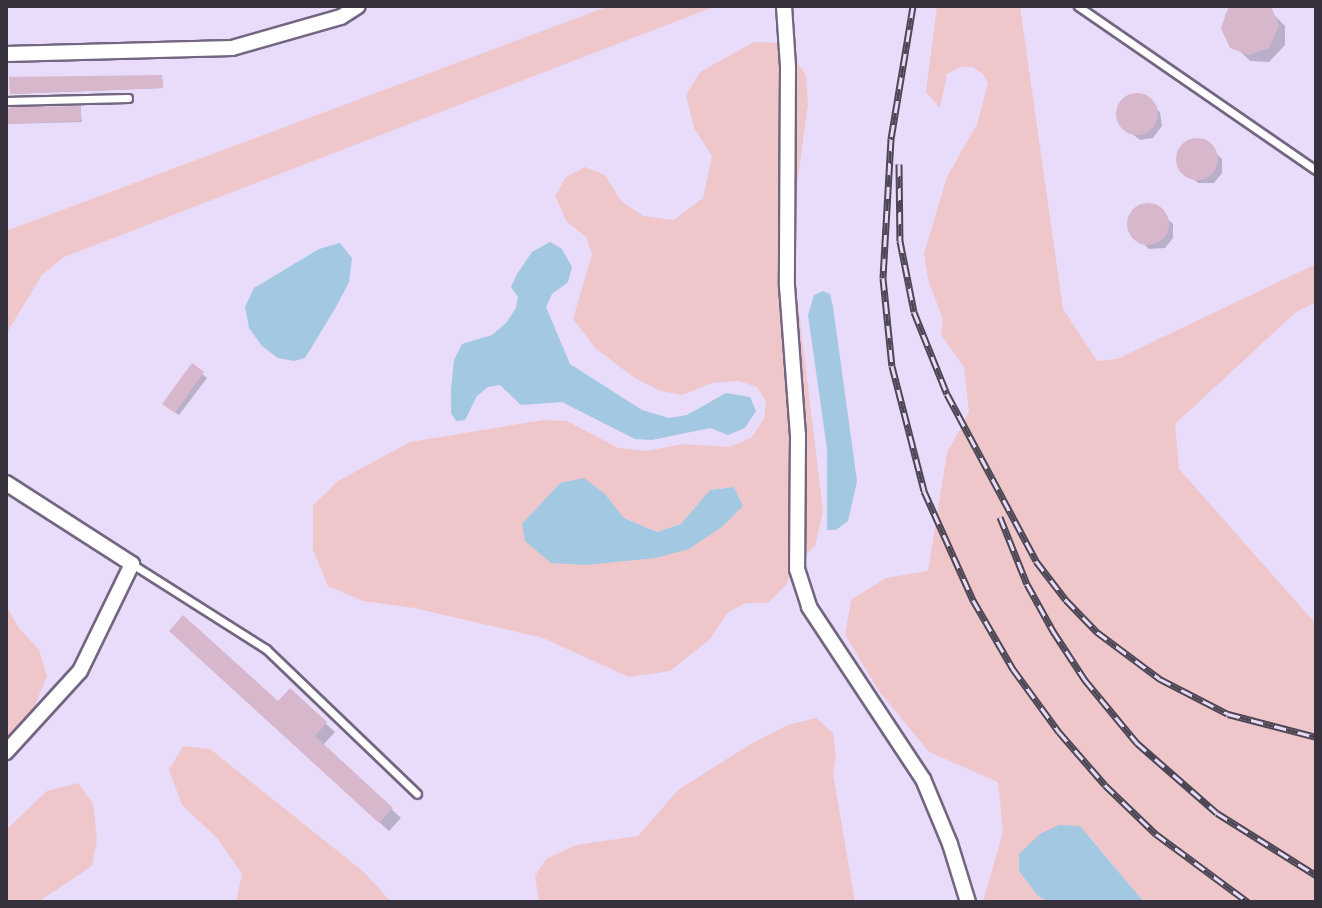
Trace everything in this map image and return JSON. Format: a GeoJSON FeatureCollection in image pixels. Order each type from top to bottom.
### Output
{"type":"FeatureCollection","features":[{"type":"Feature","properties":{"kind":"street"},"geometry":{"type":"LineString","coordinates":[[6,54],[232,48],[341,17],[358,6]]}},
{"type":"Feature","properties":{"kind":"street"},"geometry":{"type":"LineString","coordinates":[[784,6],[788,67],[787,286],[798,435],[797,569],[809,607],[923,779],[950,844],[968,902]]}},
{"type":"Feature","properties":{"kind":"street"},"geometry":{"type":"LineString","coordinates":[[6,483],[132,564],[80,671],[6,752]]}},
{"type":"Feature","properties":{"kind":"lane"},"geometry":{"type":"LineString","coordinates":[[1078,6],[1316,170]]}},
{"type":"Feature","properties":{"kind":"lane"},"geometry":{"type":"LineString","coordinates":[[6,101],[128,98]]}},
{"type":"Feature","properties":{"kind":"lane"},"geometry":{"type":"LineString","coordinates":[[132,564],[266,649],[417,794]]}},
{"type":"Feature","properties":{"kind":"shaded area"},"geometry":{"type":"Polygon","coordinates":[[[609,6],[716,6],[64,257],[42,275],[6,334],[6,231],[609,6]]]}},
{"type":"Feature","properties":{"kind":"shaded area"},"geometry":{"type":"Polygon","coordinates":[[[937,6],[1020,6],[1063,309],[1097,361],[1117,359],[1316,264],[1316,302],[1296,312],[1175,424],[1179,469],[1316,624],[1316,902],[1144,902],[1089,836],[1038,896],[1049,902],[983,902],[1003,832],[998,782],[929,752],[879,691],[845,635],[851,600],[886,578],[928,571],[947,453],[969,412],[964,367],[941,335],[943,320],[928,279],[924,254],[947,177],[977,124],[988,84],[982,73],[972,67],[960,67],[947,74],[940,108],[926,92],[937,6]]]}},
{"type":"Feature","properties":{"kind":"shaded area"},"geometry":{"type":"Polygon","coordinates":[[[754,42],[784,43],[806,75],[808,104],[790,237],[823,511],[815,546],[796,563],[786,585],[768,603],[746,603],[728,612],[710,639],[670,671],[629,677],[543,638],[414,608],[363,601],[328,586],[313,550],[313,505],[338,481],[410,442],[543,420],[567,421],[618,448],[646,451],[684,444],[729,447],[751,438],[764,419],[766,402],[757,387],[739,381],[712,383],[682,395],[661,391],[635,378],[596,349],[573,319],[592,254],[586,237],[567,222],[555,196],[566,177],[585,167],[605,175],[621,201],[643,216],[674,220],[703,198],[712,156],[694,128],[686,95],[700,72],[754,42]],[[560,483],[522,524],[631,558],[655,558],[742,506],[733,487],[710,490],[681,524],[657,532],[624,518],[605,494],[560,483]]]}},
{"type":"Feature","properties":{"kind":"shaded area"},"geometry":{"type":"Polygon","coordinates":[[[6,606],[19,628],[39,650],[47,676],[31,715],[6,743],[6,606]]]}},
{"type":"Feature","properties":{"kind":"shaded area"},"geometry":{"type":"Polygon","coordinates":[[[816,718],[833,733],[836,756],[833,774],[855,902],[539,902],[535,876],[546,859],[576,845],[638,836],[678,790],[749,745],[788,725],[816,718]]]}},
{"type":"Feature","properties":{"kind":"shaded area"},"geometry":{"type":"Polygon","coordinates":[[[183,746],[210,749],[364,872],[391,902],[236,902],[242,874],[218,839],[182,805],[169,770],[183,746]]]}},
{"type":"Feature","properties":{"kind":"shaded area"},"geometry":{"type":"Polygon","coordinates":[[[78,783],[93,804],[97,839],[92,866],[38,902],[6,902],[6,830],[47,791],[78,783]]]}},
{"type":"Feature","properties":{"kind":"water"},"geometry":{"type":"Polygon","coordinates":[[[550,242],[562,249],[572,267],[568,282],[552,294],[546,307],[570,364],[642,410],[669,418],[687,415],[726,393],[750,397],[756,411],[745,428],[728,435],[710,428],[652,440],[635,439],[562,402],[521,405],[500,385],[488,387],[477,396],[465,420],[456,421],[451,413],[451,389],[454,360],[462,344],[492,335],[506,323],[516,308],[518,297],[511,287],[517,274],[532,252],[550,242]]]}},
{"type":"Feature","properties":{"kind":"water"},"geometry":{"type":"Polygon","coordinates":[[[340,243],[352,258],[349,282],[336,307],[305,358],[294,361],[278,358],[262,346],[249,328],[245,307],[254,288],[319,249],[340,243]]]}},
{"type":"Feature","properties":{"kind":"water"},"geometry":{"type":"Polygon","coordinates":[[[823,291],[830,294],[833,307],[857,481],[848,521],[836,530],[827,530],[827,449],[808,315],[814,295],[823,291]]]}},
{"type":"Feature","properties":{"kind":"water"},"geometry":{"type":"Polygon","coordinates":[[[584,478],[605,494],[624,518],[657,532],[681,524],[710,490],[734,487],[743,506],[723,526],[689,549],[655,558],[586,565],[551,563],[525,541],[522,524],[560,483],[584,478]]]}},
{"type":"Feature","properties":{"kind":"water"},"geometry":{"type":"Polygon","coordinates":[[[1059,825],[1080,826],[1144,902],[1049,902],[1038,896],[1019,871],[1019,854],[1040,834],[1059,825]]]}},
{"type":"Feature","properties":{"kind":"building"},"geometry":{"type":"Polygon","coordinates":[[[1229,6],[1271,6],[1279,26],[1269,48],[1249,55],[1230,48],[1221,28],[1229,6]]]}},
{"type":"Feature","properties":{"kind":"building"},"geometry":{"type":"Polygon","coordinates":[[[162,75],[163,88],[10,94],[9,77],[162,75]]]}},
{"type":"Feature","properties":{"kind":"building"},"geometry":{"type":"Polygon","coordinates":[[[1137,93],[1152,99],[1158,114],[1152,129],[1137,135],[1122,129],[1116,114],[1122,99],[1137,93]]]}},
{"type":"Feature","properties":{"kind":"building"},"geometry":{"type":"Polygon","coordinates":[[[81,106],[81,121],[6,124],[6,110],[10,107],[81,106]]]}},
{"type":"Feature","properties":{"kind":"building"},"geometry":{"type":"Polygon","coordinates":[[[1197,138],[1212,144],[1218,159],[1212,174],[1197,180],[1182,174],[1176,159],[1182,144],[1197,138]]]}},
{"type":"Feature","properties":{"kind":"building"},"geometry":{"type":"Polygon","coordinates":[[[1148,203],[1163,209],[1169,224],[1163,239],[1148,245],[1133,239],[1127,224],[1133,209],[1148,203]]]}},
{"type":"Feature","properties":{"kind":"building"},"geometry":{"type":"Polygon","coordinates":[[[192,363],[204,372],[175,413],[162,404],[192,363]]]}},
{"type":"Feature","properties":{"kind":"building"},"geometry":{"type":"Polygon","coordinates":[[[183,615],[278,701],[290,688],[327,722],[315,736],[393,808],[379,823],[169,631],[183,615]]]}},
{"type":"Feature","properties":{"kind":"railway"},"geometry":{"type":"LineString","coordinates":[[913,6],[891,139],[883,278],[892,366],[924,491],[973,600],[1013,669],[1059,732],[1105,785],[1156,834],[1248,902]]}},
{"type":"Feature","properties":{"kind":"railway"},"geometry":{"type":"LineString","coordinates":[[899,164],[900,241],[914,312],[947,394],[1036,561],[1066,600],[1097,632],[1160,679],[1228,714],[1316,737]]}},
{"type":"Feature","properties":{"kind":"railway"},"geometry":{"type":"LineString","coordinates":[[1000,517],[1027,584],[1053,631],[1085,680],[1137,743],[1217,813],[1316,875]]}}]}
